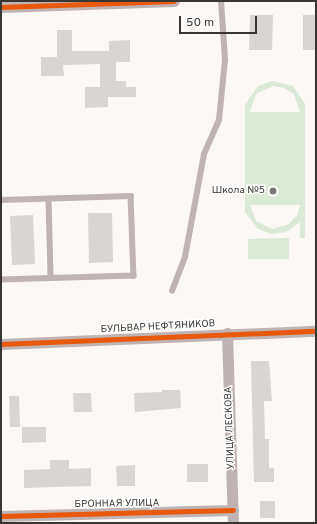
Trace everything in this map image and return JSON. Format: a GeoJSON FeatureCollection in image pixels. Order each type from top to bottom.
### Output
{"type":"FeatureCollection","features":[{"type":"Feature","properties":{"kind":"street"},"geometry":{"type":"LineString","coordinates":[[1,7],[29,3],[174,1]]}},
{"type":"Feature","properties":{"kind":"street","name":"БУЛЬВАР НЕФТЯНИКОВ"},"geometry":{"type":"LineString","coordinates":[[1,344],[227,333],[316,331]]}},
{"type":"Feature","properties":{"kind":"street","name":"УЛИЦА ЛЕСКОВА"},"geometry":{"type":"LineString","coordinates":[[227,333],[233,523]]}},
{"type":"Feature","properties":{"kind":"street","name":"БРОННАЯ УЛИЦА"},"geometry":{"type":"LineString","coordinates":[[1,516],[233,510]]}},
{"type":"Feature","properties":{"kind":"lane"},"geometry":{"type":"LineString","coordinates":[[172,291],[185,258],[204,154],[219,120],[225,60],[221,1]]}},
{"type":"Feature","properties":{"kind":"lane"},"geometry":{"type":"LineString","coordinates":[[1,200],[131,196],[134,276],[1,280]]}},
{"type":"Feature","properties":{"kind":"lane"},"geometry":{"type":"LineString","coordinates":[[49,199],[51,278]]}},
{"type":"Feature","properties":{"kind":"green space"},"geometry":{"type":"Polygon","coordinates":[[[272,81],[293,86],[305,104],[305,238],[300,238],[300,222],[286,232],[271,234],[258,229],[245,212],[245,105],[258,86],[272,81]],[[273,86],[256,94],[250,112],[300,112],[294,94],[284,88],[273,86]],[[250,205],[256,221],[272,229],[289,224],[297,215],[300,205],[250,205]]]}},
{"type":"Feature","properties":{"kind":"green space"},"geometry":{"type":"Polygon","coordinates":[[[289,238],[289,259],[248,259],[248,239],[289,238]]]}},
{"type":"Feature","properties":{"kind":"building"},"geometry":{"type":"Polygon","coordinates":[[[250,15],[273,15],[272,50],[249,50],[250,15]]]}},
{"type":"Feature","properties":{"kind":"building"},"geometry":{"type":"Polygon","coordinates":[[[303,15],[316,15],[316,50],[303,50],[303,15]]]}},
{"type":"Feature","properties":{"kind":"building"},"geometry":{"type":"Polygon","coordinates":[[[57,30],[72,30],[72,51],[109,51],[109,41],[130,40],[130,62],[116,62],[116,81],[126,81],[126,87],[136,87],[136,97],[108,97],[108,107],[85,108],[85,87],[100,87],[100,64],[63,65],[64,76],[41,76],[41,57],[57,57],[57,30]]]}},
{"type":"Feature","properties":{"kind":"building"},"geometry":{"type":"Polygon","coordinates":[[[88,213],[112,213],[113,262],[89,263],[88,213]]]}},
{"type":"Feature","properties":{"kind":"building"},"geometry":{"type":"Polygon","coordinates":[[[33,215],[35,264],[12,265],[10,216],[33,215]]]}},
{"type":"Feature","properties":{"kind":"building"},"geometry":{"type":"Polygon","coordinates":[[[251,361],[269,361],[272,401],[264,401],[265,439],[269,439],[269,468],[274,468],[274,482],[254,482],[251,361]]]}},
{"type":"Feature","properties":{"kind":"building"},"geometry":{"type":"Polygon","coordinates":[[[162,390],[180,390],[181,408],[135,412],[134,393],[162,392],[162,390]]]}},
{"type":"Feature","properties":{"kind":"building"},"geometry":{"type":"Polygon","coordinates":[[[73,393],[91,393],[92,412],[74,412],[73,393]]]}},
{"type":"Feature","properties":{"kind":"building"},"geometry":{"type":"Polygon","coordinates":[[[9,396],[19,396],[20,427],[10,427],[9,396]]]}},
{"type":"Feature","properties":{"kind":"building"},"geometry":{"type":"Polygon","coordinates":[[[22,427],[46,427],[46,442],[22,443],[22,427]]]}},
{"type":"Feature","properties":{"kind":"building"},"geometry":{"type":"Polygon","coordinates":[[[50,460],[69,460],[69,469],[91,468],[91,486],[24,488],[24,470],[50,469],[50,460]]]}},
{"type":"Feature","properties":{"kind":"building"},"geometry":{"type":"Polygon","coordinates":[[[187,464],[208,464],[208,482],[187,482],[187,464]]]}},
{"type":"Feature","properties":{"kind":"building"},"geometry":{"type":"Polygon","coordinates":[[[135,465],[135,486],[117,486],[116,466],[135,465]]]}},
{"type":"Feature","properties":{"kind":"building"},"geometry":{"type":"Polygon","coordinates":[[[260,501],[275,501],[275,518],[260,518],[260,501]]]}},
{"type":"Feature","properties":{"kind":"cycle path"},"geometry":{"type":"LineString","coordinates":[[1,7],[174,1]]}},
{"type":"Feature","properties":{"kind":"cycle path"},"geometry":{"type":"LineString","coordinates":[[1,344],[316,331]]}},
{"type":"Feature","properties":{"kind":"cycle path"},"geometry":{"type":"LineString","coordinates":[[1,516],[233,510]]}},
{"type":"Feature","properties":{"kind":"place","name":"Школа №5"},"geometry":{"type":"Point","coordinates":[273,191]}}]}
